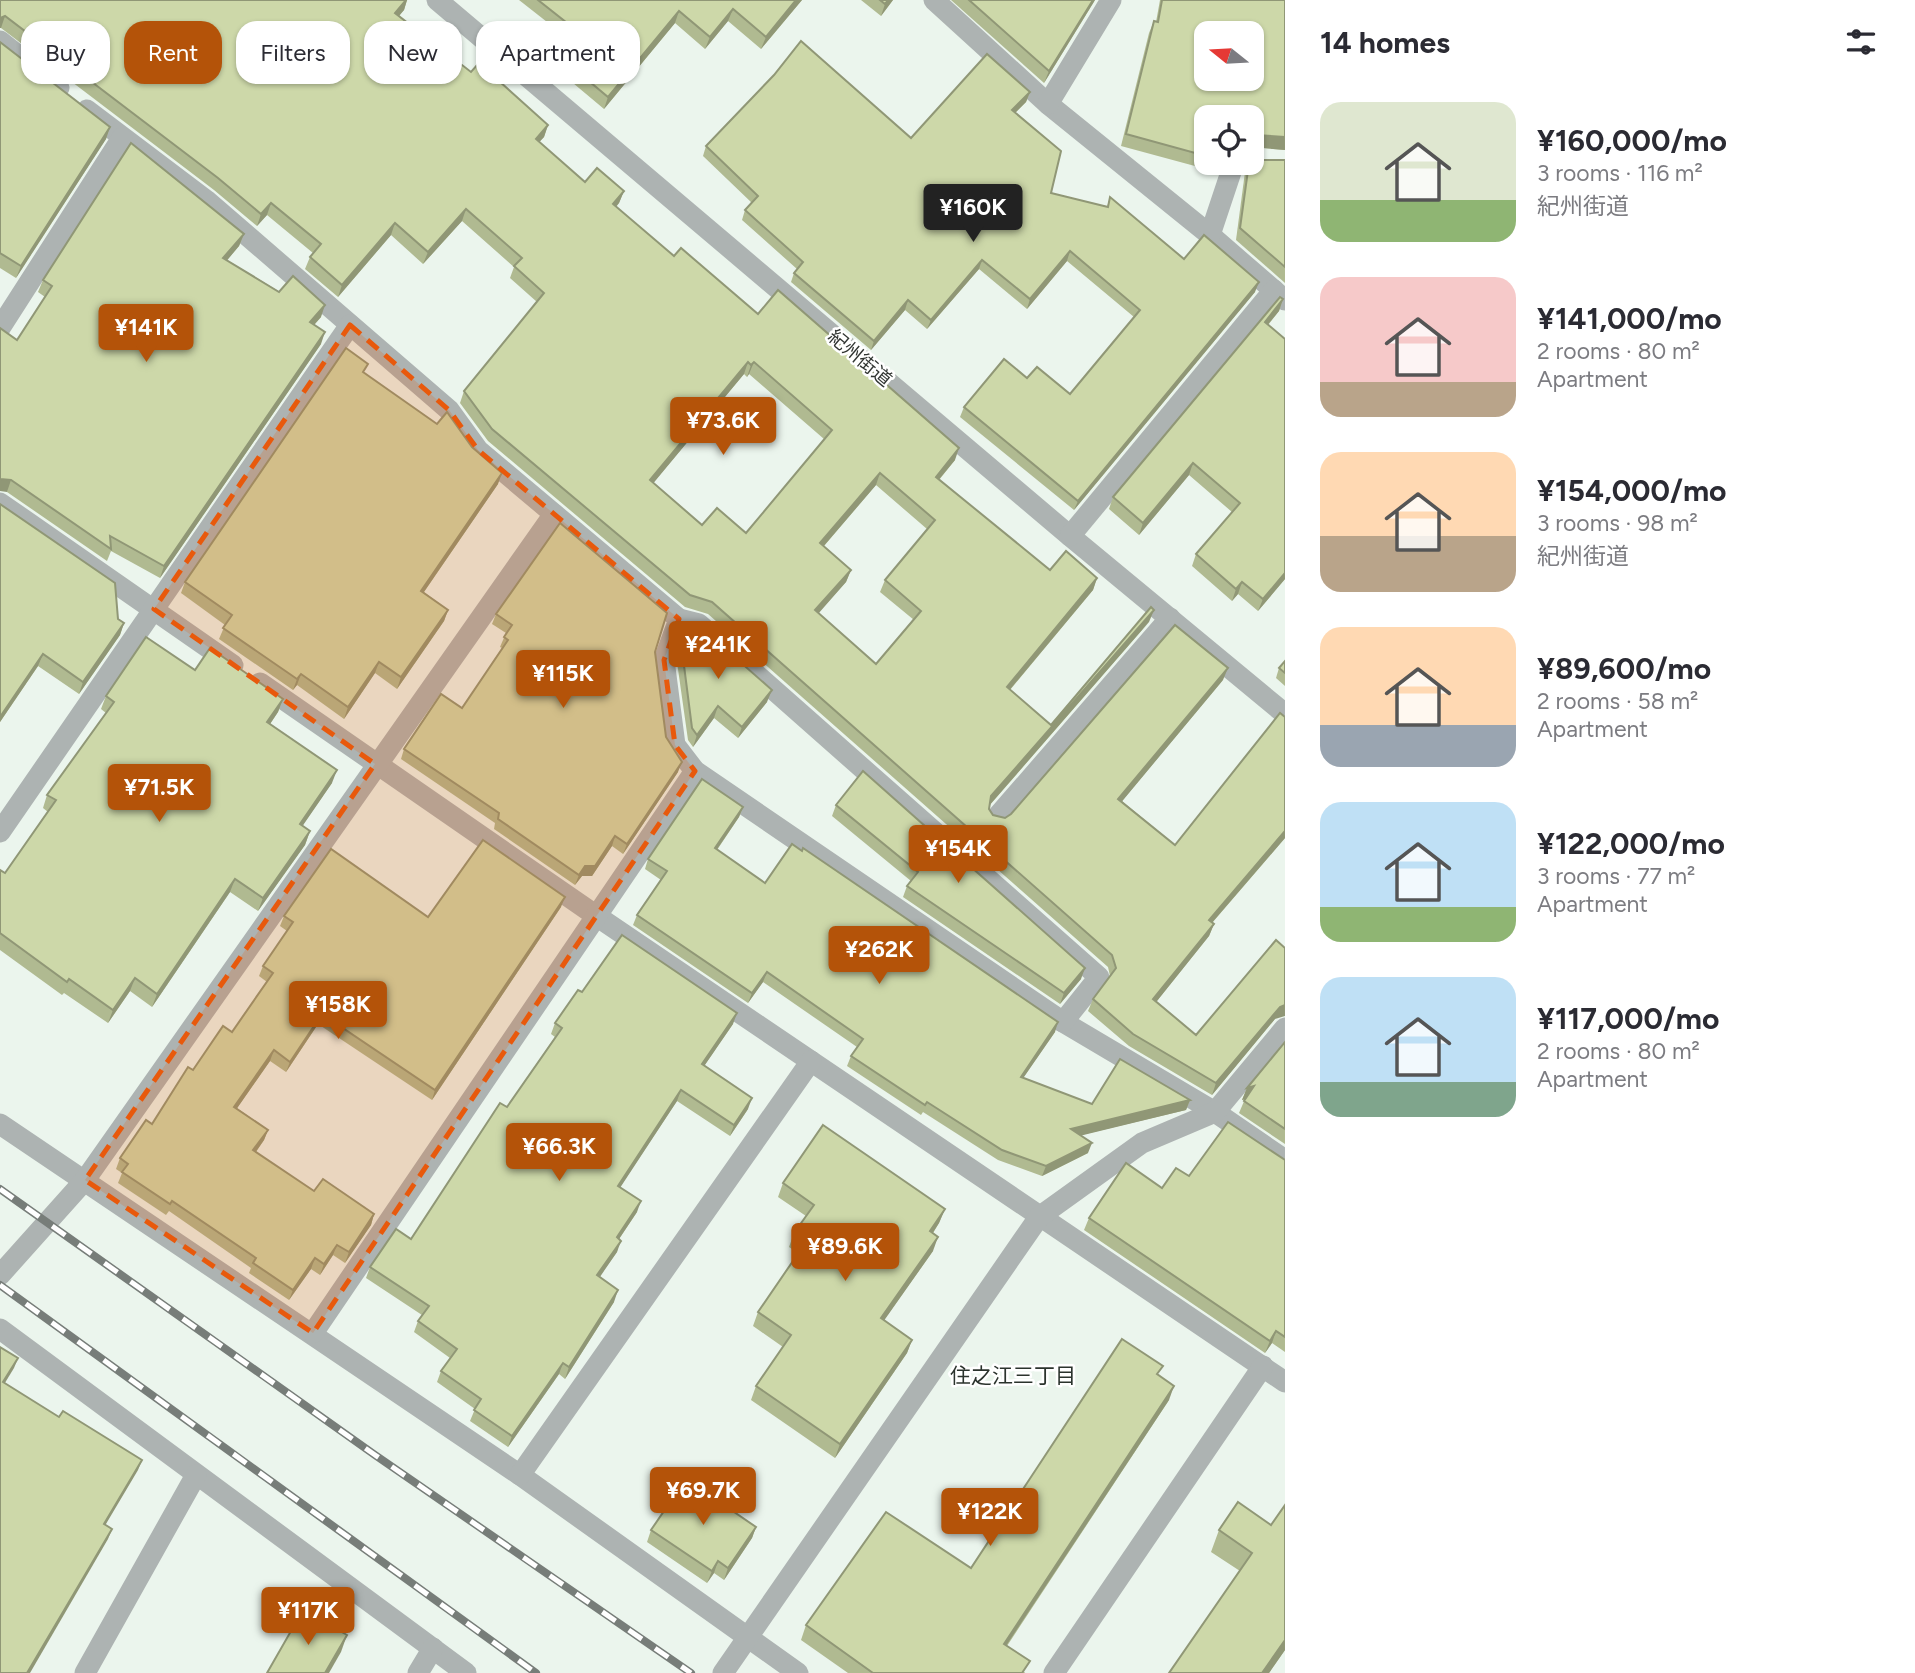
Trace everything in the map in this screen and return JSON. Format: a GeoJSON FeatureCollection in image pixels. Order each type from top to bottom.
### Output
{"type":"FeatureCollection","features":[{"type":"Feature","properties":{"kind":"street","name":"紀州街道"},"geometry":{"type":"LineString","coordinates":[[437,0],[1070,536],[1285,714]]}},
{"type":"Feature","properties":{"kind":"street"},"geometry":{"type":"LineString","coordinates":[[1048,104],[1111,0]]}},
{"type":"Feature","properties":{"kind":"street"},"geometry":{"type":"LineString","coordinates":[[938,1],[1048,104],[1210,235],[1279,295],[1070,536]]}},
{"type":"Feature","properties":{"kind":"street"},"geometry":{"type":"LineString","coordinates":[[0,41],[122,138],[206,200],[449,410],[478,450],[679,619],[699,624],[1099,977],[1063,1022]]}},
{"type":"Feature","properties":{"kind":"street"},"geometry":{"type":"LineString","coordinates":[[0,328],[122,138]]}},
{"type":"Feature","properties":{"kind":"street"},"geometry":{"type":"LineString","coordinates":[[1210,235],[1230,175]]}},
{"type":"Feature","properties":{"kind":"street"},"geometry":{"type":"LineString","coordinates":[[0,832],[350,325]]}},
{"type":"Feature","properties":{"kind":"street"},"geometry":{"type":"LineString","coordinates":[[0,503],[598,917],[1285,1382]]}},
{"type":"Feature","properties":{"kind":"street"},"geometry":{"type":"LineString","coordinates":[[0,1275],[85,1180],[375,764],[554,514]]}},
{"type":"Feature","properties":{"kind":"street"},"geometry":{"type":"LineString","coordinates":[[997,817],[1170,618]]}},
{"type":"Feature","properties":{"kind":"street"},"geometry":{"type":"LineString","coordinates":[[679,619],[664,660],[675,745],[695,771],[1063,1022],[1214,1112],[1285,1160]]}},
{"type":"Feature","properties":{"kind":"street"},"geometry":{"type":"LineString","coordinates":[[313,1333],[695,771]]}},
{"type":"Feature","properties":{"kind":"street"},"geometry":{"type":"LineString","coordinates":[[723,1673],[1039,1217],[1142,1143],[1214,1112],[1285,1028]]}},
{"type":"Feature","properties":{"kind":"street"},"geometry":{"type":"LineString","coordinates":[[520,1475],[811,1061]]}},
{"type":"Feature","properties":{"kind":"street"},"geometry":{"type":"LineString","coordinates":[[0,1124],[520,1475],[798,1673]]}},
{"type":"Feature","properties":{"kind":"street"},"geometry":{"type":"LineString","coordinates":[[0,1329],[466,1673]]}},
{"type":"Feature","properties":{"kind":"street"},"geometry":{"type":"LineString","coordinates":[[1054,1673],[1263,1366]]}},
{"type":"Feature","properties":{"kind":"street"},"geometry":{"type":"LineString","coordinates":[[85,1673],[196,1475]]}},
{"type":"Feature","properties":{"kind":"street"},"geometry":{"type":"LineString","coordinates":[[418,1673],[432,1648]]}},
{"type":"Feature","properties":{"kind":"highlighted area"},"geometry":{"type":"Polygon","coordinates":[[[350,325],[449,410],[478,450],[679,619],[664,660],[675,745],[695,771],[313,1333],[85,1180],[375,764],[154,609],[350,325]]]}},
{"type":"Feature","properties":{"kind":"building"},"geometry":{"type":"Polygon","coordinates":[[[0,0],[406,0],[395,13],[405,21],[364,21],[364,84],[462,84],[462,65],[471,72],[476,66],[476,84],[502,84],[548,125],[536,139],[585,182],[597,168],[624,191],[613,204],[674,256],[681,248],[758,314],[778,290],[959,448],[936,477],[1050,570],[1066,551],[1097,578],[1007,687],[1051,725],[1151,607],[1154,610],[991,796],[989,809],[993,815],[1005,818],[1011,814],[1175,625],[1228,668],[1118,799],[1175,845],[1280,713],[1285,717],[1285,831],[1209,920],[1214,924],[1153,999],[1196,1035],[1276,940],[1285,948],[1285,1005],[1280,1007],[1216,1083],[1133,1034],[1093,999],[1116,968],[1112,955],[712,602],[690,595],[492,429],[464,391],[544,293],[514,266],[522,258],[466,209],[428,252],[395,223],[342,285],[310,257],[321,244],[271,203],[261,214],[94,84],[110,84],[110,21],[21,21],[21,28],[5,16],[0,18],[0,0]],[[748,362],[650,480],[702,525],[717,508],[746,533],[832,430],[754,362],[751,365],[748,362]],[[880,473],[820,543],[851,570],[815,610],[876,664],[921,611],[885,580],[935,520],[880,473]]]}},
{"type":"Feature","properties":{"kind":"building"},"geometry":{"type":"Polygon","coordinates":[[[538,0],[796,0],[766,37],[733,9],[710,37],[679,11],[640,58],[640,21],[564,21],[538,0]]]}},
{"type":"Feature","properties":{"kind":"building"},"geometry":{"type":"Polygon","coordinates":[[[969,0],[1093,0],[1049,71],[969,0]]]}},
{"type":"Feature","properties":{"kind":"building"},"geometry":{"type":"Polygon","coordinates":[[[1162,0],[1285,0],[1285,137],[1264,136],[1264,105],[1194,105],[1194,153],[1126,134],[1154,21],[1158,22],[1162,0]]]}},
{"type":"Feature","properties":{"kind":"building"},"geometry":{"type":"Polygon","coordinates":[[[801,41],[911,138],[987,54],[1030,92],[1012,110],[1061,151],[1051,193],[1108,207],[1110,197],[1184,259],[1204,235],[1259,282],[1078,501],[964,407],[1004,359],[1027,378],[1037,367],[1070,394],[1140,310],[1070,251],[1030,299],[982,260],[931,320],[908,300],[874,341],[794,273],[803,262],[745,210],[758,196],[706,146],[774,75],[801,41]]]}},
{"type":"Feature","properties":{"kind":"building"},"geometry":{"type":"Polygon","coordinates":[[[0,42],[21,58],[21,84],[54,84],[110,127],[21,266],[0,253],[0,42]]]}},
{"type":"Feature","properties":{"kind":"building"},"geometry":{"type":"Polygon","coordinates":[[[592,84],[619,84],[608,97],[592,84]]]}},
{"type":"Feature","properties":{"kind":"building"},"geometry":{"type":"Polygon","coordinates":[[[131,143],[244,234],[223,258],[279,292],[293,276],[325,305],[310,322],[325,332],[164,566],[110,536],[111,549],[11,480],[0,479],[0,328],[17,340],[52,286],[43,280],[131,143]]]}},
{"type":"Feature","properties":{"kind":"building"},"geometry":{"type":"Polygon","coordinates":[[[1264,160],[1285,160],[1285,267],[1240,228],[1247,175],[1264,175],[1264,160]]]}},
{"type":"Feature","properties":{"kind":"building"},"geometry":{"type":"Polygon","coordinates":[[[1280,297],[1283,299],[1265,322],[1285,339],[1285,573],[1263,599],[1242,582],[1236,589],[1196,554],[1240,503],[1193,463],[1143,523],[1113,497],[1280,297]]]}},
{"type":"Feature","properties":{"kind":"building"},"geometry":{"type":"Polygon","coordinates":[[[346,348],[368,364],[363,372],[437,424],[447,412],[472,447],[502,473],[421,591],[448,610],[401,677],[379,662],[348,707],[301,674],[297,679],[223,628],[232,615],[185,582],[346,348]]]}},
{"type":"Feature","properties":{"kind":"building"},"geometry":{"type":"Polygon","coordinates":[[[0,504],[115,583],[118,619],[124,623],[83,682],[43,654],[0,717],[0,504]]]}},
{"type":"Feature","properties":{"kind":"building"},"geometry":{"type":"Polygon","coordinates":[[[560,523],[667,613],[655,652],[666,737],[682,762],[627,844],[615,836],[595,866],[585,866],[579,875],[498,819],[499,813],[404,749],[441,694],[462,708],[508,640],[504,637],[512,625],[496,614],[560,523]]]}},
{"type":"Feature","properties":{"kind":"building"},"geometry":{"type":"Polygon","coordinates":[[[692,623],[697,624],[772,690],[742,727],[718,706],[697,735],[692,728],[682,650],[692,623]]]}},
{"type":"Feature","properties":{"kind":"building"},"geometry":{"type":"Polygon","coordinates":[[[146,637],[195,670],[210,648],[283,699],[267,722],[337,770],[300,824],[310,831],[263,898],[235,879],[157,994],[135,978],[113,1010],[69,979],[67,982],[0,933],[0,870],[5,873],[56,800],[47,795],[114,702],[106,696],[146,637]]]}},
{"type":"Feature","properties":{"kind":"building"},"geometry":{"type":"Polygon","coordinates":[[[1285,661],[1285,673],[1279,668],[1285,661]]]}},
{"type":"Feature","properties":{"kind":"building"},"geometry":{"type":"Polygon","coordinates":[[[863,771],[1085,968],[1064,993],[907,886],[918,872],[836,805],[863,771]]]}},
{"type":"Feature","properties":{"kind":"building"},"geometry":{"type":"Polygon","coordinates":[[[702,779],[743,807],[715,848],[765,883],[792,844],[802,851],[803,848],[1058,1022],[1021,1077],[1092,1104],[1120,1059],[1190,1100],[1071,1129],[1092,1143],[1046,1166],[1002,1150],[927,1102],[925,1105],[851,1056],[863,1039],[767,972],[752,993],[637,915],[667,871],[648,859],[702,779]]]}},
{"type":"Feature","properties":{"kind":"building"},"geometry":{"type":"Polygon","coordinates":[[[483,840],[565,897],[435,1090],[322,1014],[290,1062],[274,1050],[234,1107],[268,1130],[253,1150],[314,1191],[323,1179],[374,1214],[349,1252],[337,1245],[324,1264],[315,1258],[293,1290],[253,1263],[256,1258],[172,1201],[170,1204],[122,1172],[128,1164],[120,1158],[146,1120],[152,1124],[188,1067],[193,1070],[223,1026],[232,1032],[273,973],[263,966],[293,922],[284,916],[331,849],[428,917],[483,840]]]}},
{"type":"Feature","properties":{"kind":"building"},"geometry":{"type":"Polygon","coordinates":[[[622,935],[737,1013],[702,1064],[752,1098],[734,1125],[681,1090],[618,1186],[641,1201],[617,1237],[621,1241],[597,1275],[618,1290],[569,1367],[563,1363],[512,1436],[474,1410],[481,1399],[441,1371],[457,1349],[418,1321],[429,1306],[370,1267],[396,1229],[411,1239],[500,1103],[507,1107],[562,1028],[555,1023],[578,990],[582,992],[622,935]]]}},
{"type":"Feature","properties":{"kind":"building"},"geometry":{"type":"Polygon","coordinates":[[[1285,1042],[1285,1129],[1244,1101],[1254,1086],[1247,1088],[1285,1042]]]}},
{"type":"Feature","properties":{"kind":"building"},"geometry":{"type":"Polygon","coordinates":[[[1228,1122],[1285,1160],[1285,1337],[1276,1331],[1270,1341],[1089,1218],[1126,1163],[1162,1188],[1176,1168],[1189,1176],[1228,1122]]]}},
{"type":"Feature","properties":{"kind":"building"},"geometry":{"type":"Polygon","coordinates":[[[823,1125],[945,1209],[930,1231],[938,1237],[881,1318],[912,1340],[840,1444],[756,1386],[791,1335],[758,1312],[806,1242],[794,1233],[814,1205],[783,1183],[823,1125]]]}},
{"type":"Feature","properties":{"kind":"building"},"geometry":{"type":"Polygon","coordinates":[[[1122,1339],[1163,1366],[1157,1374],[1174,1386],[1004,1644],[1030,1661],[1022,1673],[873,1673],[806,1625],[886,1512],[971,1568],[1122,1339]]]}},
{"type":"Feature","properties":{"kind":"building"},"geometry":{"type":"Polygon","coordinates":[[[0,1347],[18,1358],[3,1382],[59,1417],[63,1411],[142,1460],[104,1524],[112,1529],[27,1673],[0,1673],[0,1347]]]}},
{"type":"Feature","properties":{"kind":"building"},"geometry":{"type":"Polygon","coordinates":[[[686,1479],[756,1527],[728,1568],[718,1561],[712,1571],[651,1530],[686,1479]]]}},
{"type":"Feature","properties":{"kind":"building"},"geometry":{"type":"Polygon","coordinates":[[[1238,1502],[1271,1525],[1285,1505],[1285,1640],[1262,1673],[1169,1673],[1252,1553],[1219,1530],[1238,1502]]]}},
{"type":"Feature","properties":{"kind":"building"},"geometry":{"type":"Polygon","coordinates":[[[303,1610],[347,1635],[325,1673],[267,1673],[303,1610]]]}},
{"type":"Feature","properties":{"kind":"railway"},"geometry":{"type":"LineString","coordinates":[[0,1189],[375,1455],[691,1673]]}},
{"type":"Feature","properties":{"kind":"railway"},"geometry":{"type":"LineString","coordinates":[[0,1285],[536,1673]]}},
{"type":"Feature","properties":{"kind":"district","name":"住之江三丁目"},"geometry":{"type":"Point","coordinates":[1013,1375]}}]}
